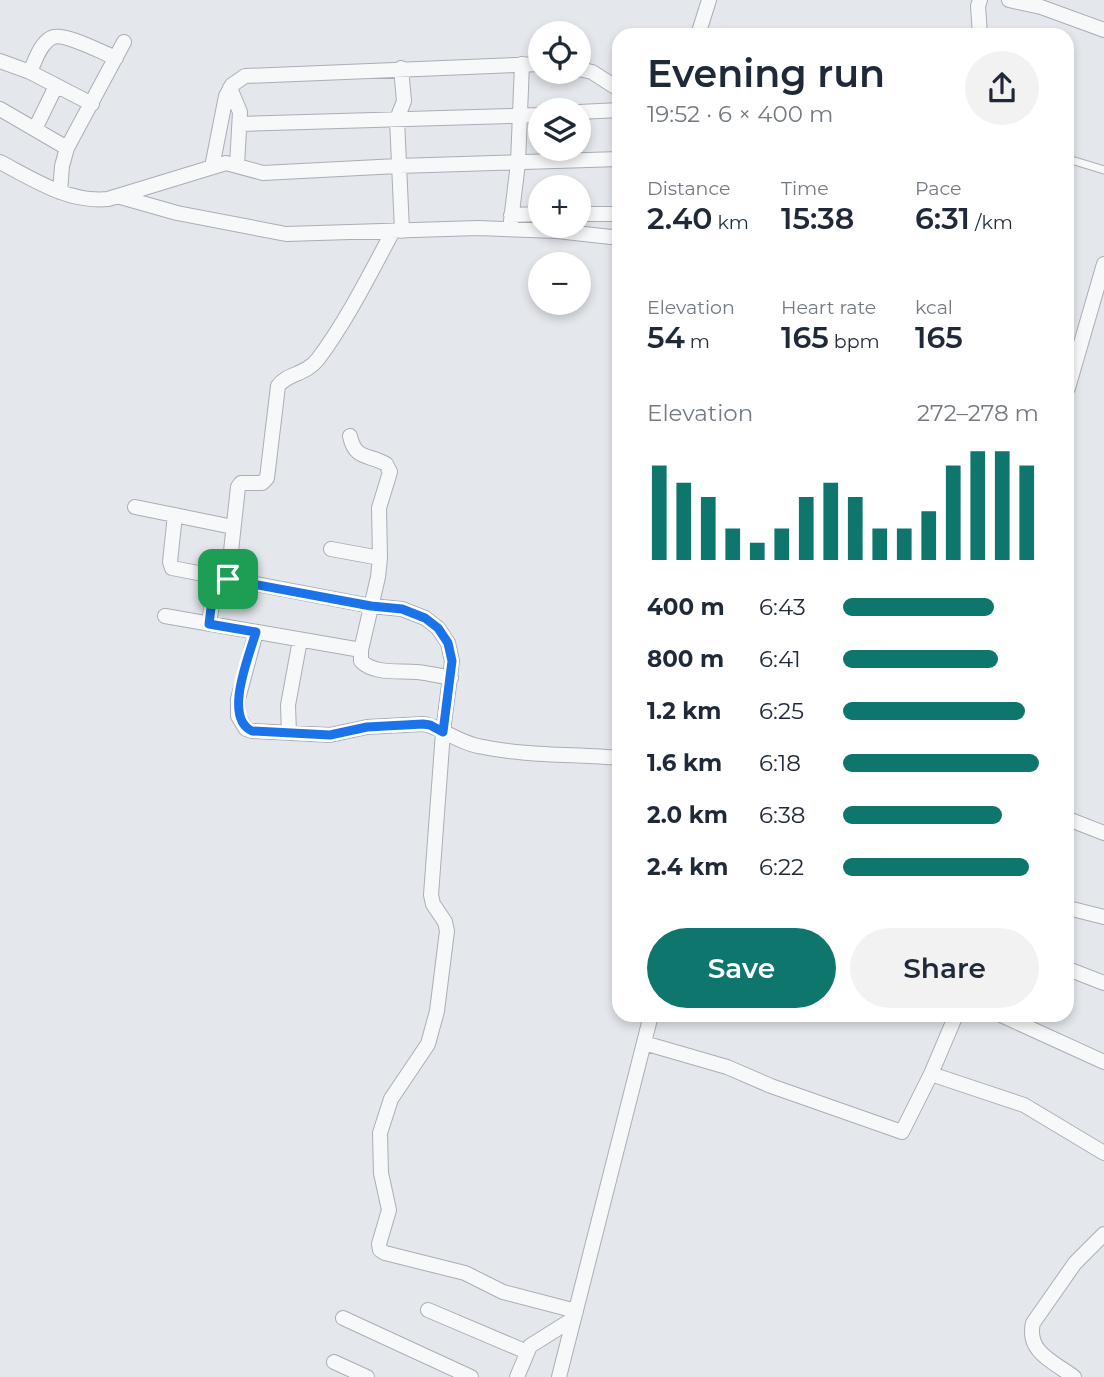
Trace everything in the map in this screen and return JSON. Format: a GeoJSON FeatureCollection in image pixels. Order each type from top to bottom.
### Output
{"type":"FeatureCollection","features":[{"type":"Feature","properties":{"kind":"street"},"geometry":{"type":"LineString","coordinates":[[700,28],[709,0]]}},
{"type":"Feature","properties":{"kind":"street"},"geometry":{"type":"LineString","coordinates":[[980,0],[980,28]]}},
{"type":"Feature","properties":{"kind":"street"},"geometry":{"type":"LineString","coordinates":[[1009,0],[1041,7],[1104,30]]}},
{"type":"Feature","properties":{"kind":"street"},"geometry":{"type":"LineString","coordinates":[[30,72],[47,40],[56,36],[66,37],[116,58]]}},
{"type":"Feature","properties":{"kind":"street"},"geometry":{"type":"LineString","coordinates":[[60,192],[62,166],[67,148],[124,42]]}},
{"type":"Feature","properties":{"kind":"street"},"geometry":{"type":"LineString","coordinates":[[0,61],[30,72],[92,104]]}},
{"type":"Feature","properties":{"kind":"street"},"geometry":{"type":"LineString","coordinates":[[510,222],[518,163],[522,64]]}},
{"type":"Feature","properties":{"kind":"street"},"geometry":{"type":"LineString","coordinates":[[212,167],[222,107],[230,88],[245,76],[528,64]]}},
{"type":"Feature","properties":{"kind":"street"},"geometry":{"type":"LineString","coordinates":[[209,624],[222,578],[239,485],[262,483],[269,473],[273,420],[280,383],[305,372],[318,359],[397,231],[397,119],[404,101],[401,68]]}},
{"type":"Feature","properties":{"kind":"street"},"geometry":{"type":"LineString","coordinates":[[591,72],[612,84]]}},
{"type":"Feature","properties":{"kind":"street"},"geometry":{"type":"LineString","coordinates":[[35,130],[56,86]]}},
{"type":"Feature","properties":{"kind":"street"},"geometry":{"type":"LineString","coordinates":[[230,88],[239,106],[237,165]]}},
{"type":"Feature","properties":{"kind":"street"},"geometry":{"type":"LineString","coordinates":[[0,109],[67,148]]}},
{"type":"Feature","properties":{"kind":"street"},"geometry":{"type":"LineString","coordinates":[[591,111],[612,110]]}},
{"type":"Feature","properties":{"kind":"street"},"geometry":{"type":"LineString","coordinates":[[240,124],[528,116]]}},
{"type":"Feature","properties":{"kind":"street"},"geometry":{"type":"LineString","coordinates":[[0,162],[60,192],[91,200],[117,196],[226,163],[250,172],[263,173],[612,159]]}},
{"type":"Feature","properties":{"kind":"street"},"geometry":{"type":"LineString","coordinates":[[117,196],[177,214],[286,234],[397,231],[510,222],[528,217]]}},
{"type":"Feature","properties":{"kind":"street"},"geometry":{"type":"LineString","coordinates":[[591,214],[612,214]]}},
{"type":"Feature","properties":{"kind":"street"},"geometry":{"type":"LineString","coordinates":[[510,222],[556,231],[612,237]]}},
{"type":"Feature","properties":{"kind":"street"},"geometry":{"type":"LineString","coordinates":[[1074,369],[1101,283],[1104,264]]}},
{"type":"Feature","properties":{"kind":"street"},"geometry":{"type":"LineString","coordinates":[[350,436],[357,453],[381,461],[390,472],[379,508],[380,558],[361,650],[362,661],[368,667],[451,678]]}},
{"type":"Feature","properties":{"kind":"street"},"geometry":{"type":"LineString","coordinates":[[135,506],[233,527]]}},
{"type":"Feature","properties":{"kind":"street"},"geometry":{"type":"LineString","coordinates":[[175,515],[170,566],[175,569],[371,606],[412,611],[438,628],[448,643],[452,661],[451,678],[443,732],[431,895],[433,904],[445,922],[446,943],[437,1011],[428,1044],[398,1086],[380,1133],[380,1173],[389,1210],[379,1244],[380,1250],[465,1273],[503,1292],[575,1315]]}},
{"type":"Feature","properties":{"kind":"street"},"geometry":{"type":"LineString","coordinates":[[331,549],[380,558]]}},
{"type":"Feature","properties":{"kind":"street"},"geometry":{"type":"LineString","coordinates":[[165,617],[361,650]]}},
{"type":"Feature","properties":{"kind":"street"},"geometry":{"type":"LineString","coordinates":[[256,632],[238,699],[238,716],[246,729],[334,735],[367,727],[430,725],[463,743],[482,747],[551,755],[612,758]]}},
{"type":"Feature","properties":{"kind":"street"},"geometry":{"type":"LineString","coordinates":[[289,733],[288,705],[300,640]]}},
{"type":"Feature","properties":{"kind":"street"},"geometry":{"type":"LineString","coordinates":[[1074,821],[1103,832]]}},
{"type":"Feature","properties":{"kind":"street"},"geometry":{"type":"LineString","coordinates":[[1074,910],[1104,917]]}},
{"type":"Feature","properties":{"kind":"street"},"geometry":{"type":"LineString","coordinates":[[1074,971],[1104,983]]}},
{"type":"Feature","properties":{"kind":"street"},"geometry":{"type":"LineString","coordinates":[[559,1377],[649,1022]]}},
{"type":"Feature","properties":{"kind":"street"},"geometry":{"type":"LineString","coordinates":[[644,1043],[727,1067],[898,1132],[904,1129],[932,1074],[953,1022]]}},
{"type":"Feature","properties":{"kind":"street"},"geometry":{"type":"LineString","coordinates":[[1016,1022],[1104,1062]]}},
{"type":"Feature","properties":{"kind":"street"},"geometry":{"type":"LineString","coordinates":[[932,1074],[1024,1105],[1104,1153]]}},
{"type":"Feature","properties":{"kind":"street"},"geometry":{"type":"LineString","coordinates":[[1074,1377],[1037,1350],[1030,1334],[1033,1323],[1075,1263],[1104,1234]]}},
{"type":"Feature","properties":{"kind":"street"},"geometry":{"type":"LineString","coordinates":[[428,1310],[527,1353]]}},
{"type":"Feature","properties":{"kind":"street"},"geometry":{"type":"LineString","coordinates":[[517,1377],[533,1344],[575,1315]]}},
{"type":"Feature","properties":{"kind":"street"},"geometry":{"type":"LineString","coordinates":[[342,1318],[471,1377]]}},
{"type":"Feature","properties":{"kind":"street"},"geometry":{"type":"LineString","coordinates":[[334,1362],[367,1377]]}},
{"type":"Feature","properties":{"kind":"lane"},"geometry":{"type":"LineString","coordinates":[[1074,161],[1104,170]]}},
{"type":"Feature","properties":{"kind":"route"},"geometry":{"type":"LineString","coordinates":[[215,577],[228,579],[371,606],[402,609],[425,618],[438,628],[448,643],[452,661],[443,732],[423,724],[367,727],[334,735],[246,729],[238,716],[238,699],[256,632],[209,624],[215,577]]}}]}
